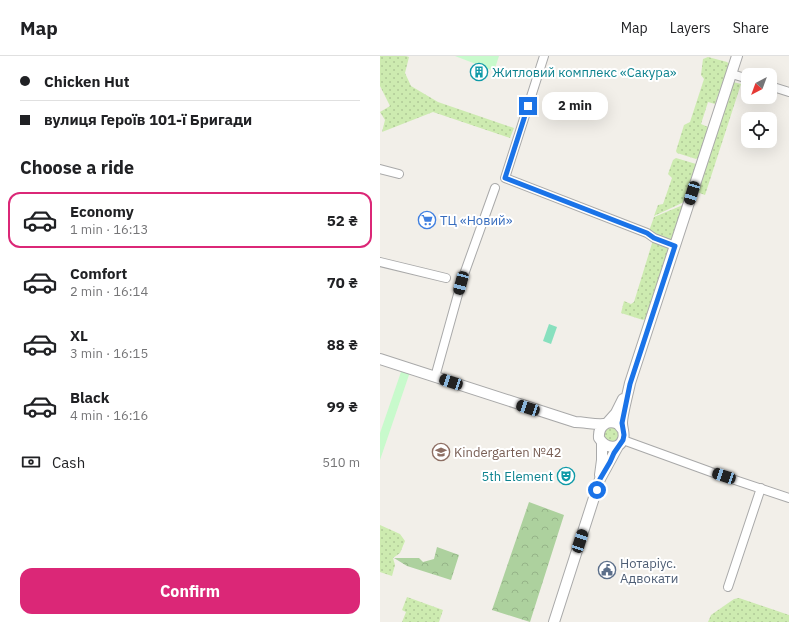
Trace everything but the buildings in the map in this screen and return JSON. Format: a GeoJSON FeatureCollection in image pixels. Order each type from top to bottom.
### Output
{"type":"FeatureCollection","features":[{"type":"Feature","properties":{"kind":"street"},"geometry":{"type":"LineString","coordinates":[[544,56],[505,178],[640,230],[675,246]]}},
{"type":"Feature","properties":{"kind":"street"},"geometry":{"type":"LineString","coordinates":[[554,622],[600,479],[621,439],[622,423],[629,387],[732,74],[735,57]]}},
{"type":"Feature","properties":{"kind":"street"},"geometry":{"type":"LineString","coordinates":[[732,74],[741,77]]}},
{"type":"Feature","properties":{"kind":"street"},"geometry":{"type":"LineString","coordinates":[[777,88],[789,92]]}},
{"type":"Feature","properties":{"kind":"street"},"geometry":{"type":"LineString","coordinates":[[380,169],[400,174]]}},
{"type":"Feature","properties":{"kind":"street"},"geometry":{"type":"LineString","coordinates":[[435,377],[462,280],[495,188]]}},
{"type":"Feature","properties":{"kind":"street"},"geometry":{"type":"LineString","coordinates":[[380,262],[446,278]]}},
{"type":"Feature","properties":{"kind":"street"},"geometry":{"type":"LineString","coordinates":[[380,359],[575,422],[609,447],[621,439]]}},
{"type":"Feature","properties":{"kind":"street"},"geometry":{"type":"LineString","coordinates":[[600,479],[602,460],[600,430],[616,413],[629,387]]}},
{"type":"Feature","properties":{"kind":"street"},"geometry":{"type":"LineString","coordinates":[[575,422],[595,425],[606,423],[618,424],[621,439]]}},
{"type":"Feature","properties":{"kind":"street"},"geometry":{"type":"LineString","coordinates":[[621,439],[789,498]]}},
{"type":"Feature","properties":{"kind":"street"},"geometry":{"type":"LineString","coordinates":[[728,587],[761,488]]}},
{"type":"Feature","properties":{"kind":"green space"},"geometry":{"type":"Polygon","coordinates":[[[380,56],[409,57],[405,73],[411,86],[438,102],[514,128],[510,138],[433,112],[382,132],[385,120],[380,112],[390,106],[380,86],[380,56]]]}},
{"type":"Feature","properties":{"kind":"green space"},"geometry":{"type":"Polygon","coordinates":[[[455,56],[499,56],[494,71],[455,56]]]}},
{"type":"Feature","properties":{"kind":"green space"},"geometry":{"type":"Polygon","coordinates":[[[708,57],[727,62],[729,64],[715,104],[708,102],[701,124],[708,127],[698,158],[696,159],[677,153],[676,151],[684,125],[690,122],[704,79],[701,75],[703,59],[708,57]]]}},
{"type":"Feature","properties":{"kind":"green space"},"geometry":{"type":"Polygon","coordinates":[[[733,82],[741,84],[705,195],[697,192],[733,82]]]}},
{"type":"Feature","properties":{"kind":"green space"},"geometry":{"type":"Polygon","coordinates":[[[676,158],[696,164],[684,202],[654,216],[658,205],[663,204],[672,178],[668,174],[673,160],[676,158]]]}},
{"type":"Feature","properties":{"kind":"green space"},"geometry":{"type":"Polygon","coordinates":[[[683,205],[672,240],[670,241],[649,231],[654,217],[683,205]]]}},
{"type":"Feature","properties":{"kind":"green space"},"geometry":{"type":"Polygon","coordinates":[[[653,240],[667,246],[669,250],[647,318],[643,320],[621,313],[624,301],[631,304],[634,302],[653,240]]]}},
{"type":"Feature","properties":{"kind":"green space"},"geometry":{"type":"Polygon","coordinates":[[[549,324],[557,327],[551,344],[543,341],[549,324]]]}},
{"type":"Feature","properties":{"kind":"green space"},"geometry":{"type":"Polygon","coordinates":[[[402,369],[410,372],[380,460],[380,433],[402,369]]]}},
{"type":"Feature","properties":{"kind":"green space"},"geometry":{"type":"Polygon","coordinates":[[[608,426],[619,429],[620,437],[614,443],[604,439],[603,430],[608,426]]]}},
{"type":"Feature","properties":{"kind":"green space"},"geometry":{"type":"Polygon","coordinates":[[[529,502],[564,515],[530,622],[492,610],[529,502]]]}},
{"type":"Feature","properties":{"kind":"green space"},"geometry":{"type":"Polygon","coordinates":[[[380,525],[400,534],[405,541],[400,553],[393,558],[395,565],[392,576],[380,572],[380,525]]]}},
{"type":"Feature","properties":{"kind":"green space"},"geometry":{"type":"Polygon","coordinates":[[[437,547],[459,555],[451,580],[407,566],[394,558],[419,558],[423,562],[434,559],[437,547]]]}},
{"type":"Feature","properties":{"kind":"green space"},"geometry":{"type":"Polygon","coordinates":[[[407,597],[443,610],[439,622],[402,622],[406,612],[402,610],[407,597]]]}},
{"type":"Feature","properties":{"kind":"green space"},"geometry":{"type":"Polygon","coordinates":[[[739,598],[789,615],[789,622],[708,622],[711,615],[734,599],[739,598]]]}},
{"type":"Feature","properties":{"kind":"place","name":"Житловий комплекс «Сакура»"},"geometry":{"type":"Point","coordinates":[479,72]}},
{"type":"Feature","properties":{"kind":"place","name":"ТЦ «Новий»"},"geometry":{"type":"Point","coordinates":[427,220]}},
{"type":"Feature","properties":{"kind":"place","name":"Kindergarten №42"},"geometry":{"type":"Point","coordinates":[441,452]}},
{"type":"Feature","properties":{"kind":"place","name":"5th Element"},"geometry":{"type":"Point","coordinates":[566,476]}},
{"type":"Feature","properties":{"kind":"place","name":"Нотаріус. Адвокати"},"geometry":{"type":"Point","coordinates":[607,570]}},
{"type":"Feature","properties":{"kind":"route"},"geometry":{"type":"LineString","coordinates":[[528,106],[505,178],[647,233],[654,238],[675,246],[630,384],[622,423],[624,435],[623,440],[618,446],[600,479],[597,490]]}}]}
